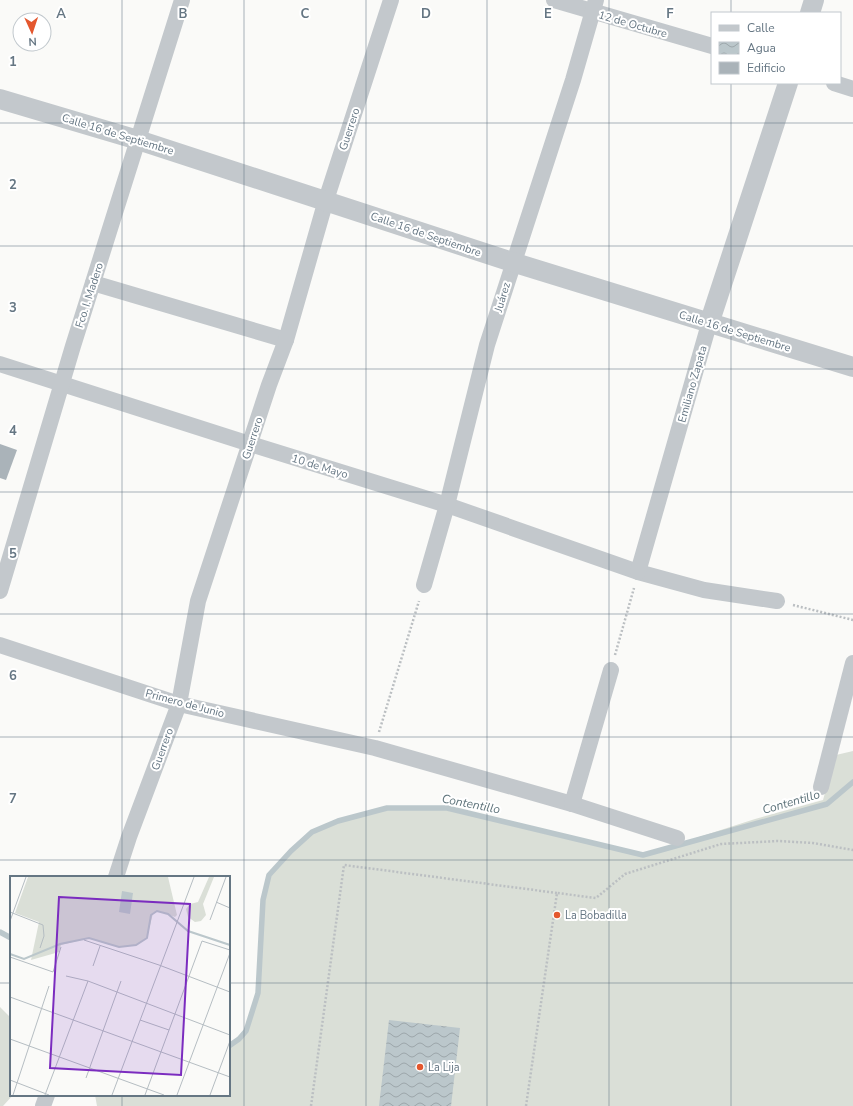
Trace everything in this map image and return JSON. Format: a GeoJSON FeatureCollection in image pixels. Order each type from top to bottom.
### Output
{"type":"FeatureCollection","features":[{"type":"Feature","properties":{"kind":"street","name":"Fco. I. Madero"},"geometry":{"type":"LineString","coordinates":[[0,591],[92,284],[182,0]]}},
{"type":"Feature","properties":{"kind":"street","name":"Guerrero"},"geometry":{"type":"LineString","coordinates":[[116,876],[129,837],[179,704],[198,601],[269,385],[286,340],[326,200],[391,0]]}},
{"type":"Feature","properties":{"kind":"street","name":"12 de Octubre"},"geometry":{"type":"LineString","coordinates":[[554,0],[594,6],[711,46]]}},
{"type":"Feature","properties":{"kind":"street"},"geometry":{"type":"LineString","coordinates":[[810,12],[814,0]]}},
{"type":"Feature","properties":{"kind":"street","name":"Juárez"},"geometry":{"type":"LineString","coordinates":[[424,585],[447,505],[487,345],[512,262],[573,80],[594,6]]}},
{"type":"Feature","properties":{"kind":"street","name":"Emiliano Zapata"},"geometry":{"type":"LineString","coordinates":[[638,572],[709,324],[788,84]]}},
{"type":"Feature","properties":{"kind":"street"},"geometry":{"type":"LineString","coordinates":[[837,84],[853,89]]}},
{"type":"Feature","properties":{"kind":"street","name":"Calle 16 de Septiembre"},"geometry":{"type":"LineString","coordinates":[[0,99],[138,140],[326,200],[512,262],[709,324],[853,367]]}},
{"type":"Feature","properties":{"kind":"street"},"geometry":{"type":"LineString","coordinates":[[92,284],[286,340]]}},
{"type":"Feature","properties":{"kind":"street","name":"10 de Mayo"},"geometry":{"type":"LineString","coordinates":[[0,364],[447,505],[638,572],[704,590],[777,601]]}},
{"type":"Feature","properties":{"kind":"street","name":"Primero de Junio"},"geometry":{"type":"LineString","coordinates":[[0,645],[179,704],[375,748],[572,804],[677,838]]}},
{"type":"Feature","properties":{"kind":"street"},"geometry":{"type":"LineString","coordinates":[[821,787],[853,663]]}},
{"type":"Feature","properties":{"kind":"street"},"geometry":{"type":"LineString","coordinates":[[572,804],[611,670]]}},
{"type":"Feature","properties":{"kind":"street"},"geometry":{"type":"LineString","coordinates":[[43,1106],[46,1096]]}},
{"type":"Feature","properties":{"kind":"path"},"geometry":{"type":"LineString","coordinates":[[611,670],[638,572]]}},
{"type":"Feature","properties":{"kind":"path"},"geometry":{"type":"LineString","coordinates":[[375,748],[424,585]]}},
{"type":"Feature","properties":{"kind":"path"},"geometry":{"type":"LineString","coordinates":[[777,601],[853,620]]}},
{"type":"Feature","properties":{"kind":"path"},"geometry":{"type":"LineString","coordinates":[[312,1106],[344,865],[596,898],[625,874],[721,844],[778,841],[812,843],[853,850]]}},
{"type":"Feature","properties":{"kind":"path"},"geometry":{"type":"LineString","coordinates":[[526,1106],[557,893]]}},
{"type":"Feature","properties":{"kind":"shaded area","name":"La Bobadilla"},"geometry":{"type":"Polygon","coordinates":[[[853,751],[853,1106],[97,1106],[95,1096],[230,1096],[230,1045],[239,1039],[246,1031],[258,993],[263,900],[269,875],[291,851],[312,832],[338,821],[387,808],[447,808],[643,855],[755,819],[823,800],[836,755],[853,751]]]}},
{"type":"Feature","properties":{"kind":"shaded area"},"geometry":{"type":"Polygon","coordinates":[[[0,1007],[10,1017],[10,1096],[12,1096],[3,1106],[0,1106],[0,1007]]]}},
{"type":"Feature","properties":{"kind":"water","name":"La Lija"},"geometry":{"type":"Polygon","coordinates":[[[389,1020],[460,1028],[451,1106],[379,1106],[389,1020]]]}},
{"type":"Feature","properties":{"kind":"building"},"geometry":{"type":"Polygon","coordinates":[[[0,444],[17,450],[6,480],[0,478],[0,444]]]}},
{"type":"Feature","properties":{"kind":"waterway","name":"Contentillo"},"geometry":{"type":"LineString","coordinates":[[230,1045],[239,1039],[246,1031],[258,993],[263,900],[269,875],[291,851],[312,832],[338,821],[387,808],[447,808],[643,855],[827,804],[853,782]]}},
{"type":"Feature","properties":{"kind":"waterway","name":"Contentillo"},"geometry":{"type":"LineString","coordinates":[[0,932],[10,937]]}},
{"type":"Feature","properties":{"kind":"place","name":"La Bobadilla"},"geometry":{"type":"Point","coordinates":[557,915]}},
{"type":"Feature","properties":{"kind":"place","name":"La Lija"},"geometry":{"type":"Point","coordinates":[420,1067]}}]}
